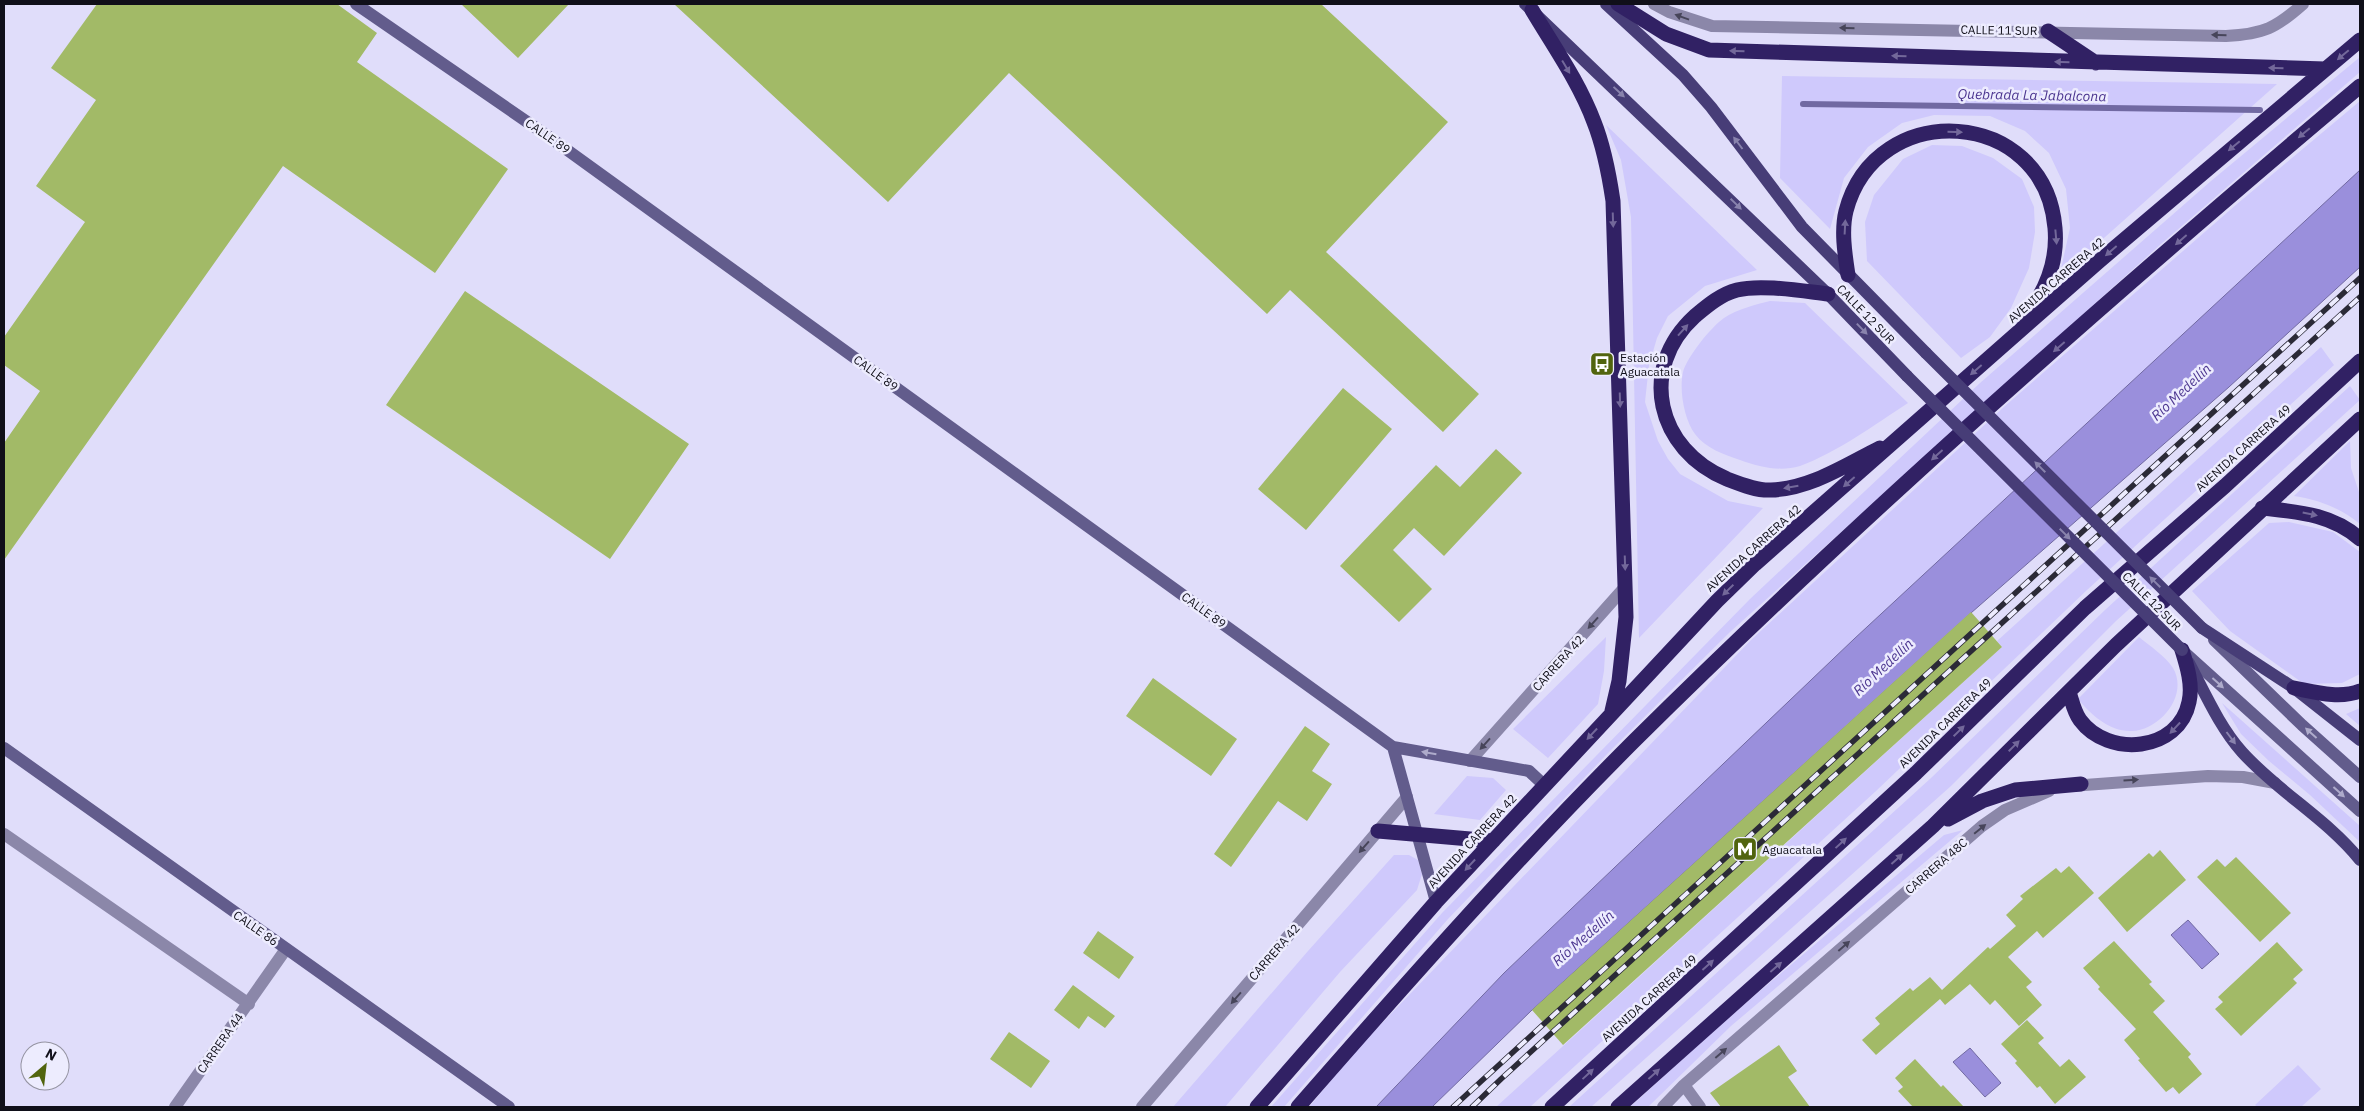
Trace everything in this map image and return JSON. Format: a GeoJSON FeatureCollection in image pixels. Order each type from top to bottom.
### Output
{"type":"FeatureCollection","features":[{"type":"Feature","properties":{"kind":"highway"},"geometry":{"type":"LineString","coordinates":[[1618,4],[1666,34],[1709,50],[2325,69]]}},
{"type":"Feature","properties":{"kind":"highway"},"geometry":{"type":"LineString","coordinates":[[1529,7],[1582,94],[1595,123],[1610,182],[1616,279],[1626,616],[1624,648],[1612,713]]}},
{"type":"Feature","properties":{"kind":"highway"},"geometry":{"type":"LineString","coordinates":[[2048,31],[2096,63]]}},
{"type":"Feature","properties":{"kind":"highway","name":"AVENIDA CARRERA 42"},"geometry":{"type":"LineString","coordinates":[[1257,1107],[1436,902],[1670,649],[1736,582],[2167,203],[2360,40]]}},
{"type":"Feature","properties":{"kind":"highway"},"geometry":{"type":"LineString","coordinates":[[1298,1107],[1400,990],[1514,865],[1633,742],[1791,589],[2001,398],[2250,179],[2360,86]]}},
{"type":"Feature","properties":{"kind":"highway"},"geometry":{"type":"LineString","coordinates":[[1848,275],[1844,246],[1846,212],[1857,185],[1871,164],[1898,143],[1930,131],[1968,132],[1995,139],[2020,155],[2039,176],[2053,210],[2056,246],[2050,276],[2032,309],[2002,347]]}},
{"type":"Feature","properties":{"kind":"highway"},"geometry":{"type":"LineString","coordinates":[[1828,294],[1770,289],[1737,290],[1711,302],[1677,336],[1664,367],[1660,397],[1671,432],[1689,455],[1711,472],[1740,484],[1769,490],[1796,487],[1824,476],[1899,438]]}},
{"type":"Feature","properties":{"kind":"highway","name":"AVENIDA CARRERA 49"},"geometry":{"type":"LineString","coordinates":[[1552,1107],[1909,779],[2085,608],[2225,486],[2360,361]]}},
{"type":"Feature","properties":{"kind":"highway"},"geometry":{"type":"LineString","coordinates":[[1618,1107],[1933,826],[2069,692],[2262,508],[2360,419]]}},
{"type":"Feature","properties":{"kind":"highway"},"geometry":{"type":"LineString","coordinates":[[2262,508],[2326,518],[2349,529],[2360,539]]}},
{"type":"Feature","properties":{"kind":"highway"},"geometry":{"type":"LineString","coordinates":[[2069,692],[2079,720],[2097,736],[2125,745],[2140,745],[2154,742],[2168,735],[2178,725],[2189,704],[2190,683],[2182,650]]}},
{"type":"Feature","properties":{"kind":"highway"},"geometry":{"type":"LineString","coordinates":[[2294,688],[2328,694],[2352,694],[2360,691]]}},
{"type":"Feature","properties":{"kind":"highway"},"geometry":{"type":"LineString","coordinates":[[1933,826],[1982,801],[2015,790],[2081,784]]}},
{"type":"Feature","properties":{"kind":"highway"},"geometry":{"type":"LineString","coordinates":[[1378,831],[1492,841]]}},
{"type":"Feature","properties":{"kind":"main road","name":"CALLE 12 SUR"},"geometry":{"type":"LineString","coordinates":[[1606,4],[1683,75],[1711,108],[1797,222],[2202,628],[2294,688],[2360,740]]}},
{"type":"Feature","properties":{"kind":"main road","name":"CALLE 12 SUR"},"geometry":{"type":"LineString","coordinates":[[1529,7],[1828,294],[1907,376],[2182,650],[2228,735],[2242,752],[2275,783],[2314,814],[2360,860]]}},
{"type":"Feature","properties":{"kind":"street","name":"CALLE 89"},"geometry":{"type":"LineString","coordinates":[[356,4],[552,139],[1393,747],[1529,771],[1544,785]]}},
{"type":"Feature","properties":{"kind":"street","name":"CALLE 11 SUR"},"geometry":{"type":"LineString","coordinates":[[1654,4],[1668,12],[1712,26],[2247,35],[2263,31],[2283,22],[2303,4]]}},
{"type":"Feature","properties":{"kind":"street","name":"CARRERA 42"},"geometry":{"type":"LineString","coordinates":[[1470,761],[1625,587]]}},
{"type":"Feature","properties":{"kind":"street","name":"CALLE 12 SUR"},"geometry":{"type":"LineString","coordinates":[[2202,628],[2302,725],[2360,777]]}},
{"type":"Feature","properties":{"kind":"street","name":"CALLE 12 SUR"},"geometry":{"type":"LineString","coordinates":[[2182,650],[2360,811]]}},
{"type":"Feature","properties":{"kind":"street"},"geometry":{"type":"LineString","coordinates":[[1393,747],[1436,902]]}},
{"type":"Feature","properties":{"kind":"street","name":"CALLE 86"},"geometry":{"type":"LineString","coordinates":[[4,748],[509,1107]]}},
{"type":"Feature","properties":{"kind":"street","name":"CARRERA 48C"},"geometry":{"type":"LineString","coordinates":[[1663,1107],[1684,1085],[1982,826],[2005,810],[2040,794],[2081,784],[2208,776],[2243,777],[2275,783]]}},
{"type":"Feature","properties":{"kind":"street","name":"CARRERA 42"},"geometry":{"type":"LineString","coordinates":[[1142,1107],[1407,797]]}},
{"type":"Feature","properties":{"kind":"street"},"geometry":{"type":"LineString","coordinates":[[4,834],[248,1004]]}},
{"type":"Feature","properties":{"kind":"street","name":"CARRERA 44"},"geometry":{"type":"LineString","coordinates":[[175,1107],[286,949]]}},
{"type":"Feature","properties":{"kind":"street"},"geometry":{"type":"LineString","coordinates":[[1684,1085],[1700,1107]]}},
{"type":"Feature","properties":{"kind":"shaded area"},"geometry":{"type":"Polygon","coordinates":[[[2360,57],[2360,72],[2161,244],[1730,632],[1610,751],[1448,919],[1284,1107],[1271,1107],[1442,913],[1750,599],[1980,383],[2211,181],[2360,57]]]}},
{"type":"Feature","properties":{"kind":"shaded area"},"geometry":{"type":"Polygon","coordinates":[[[1782,76],[2277,84],[2059,278],[2070,228],[2066,189],[2049,153],[2025,131],[1990,116],[1934,115],[1902,123],[1868,147],[1844,178],[1830,229],[1780,178],[1782,76]]]}},
{"type":"Feature","properties":{"kind":"shaded area"},"geometry":{"type":"Polygon","coordinates":[[[2360,101],[2360,170],[1854,639],[1504,973],[1376,1107],[1309,1107],[1359,1047],[1751,640],[2005,406],[2237,204],[2360,101]]]}},
{"type":"Feature","properties":{"kind":"shaded area"},"geometry":{"type":"Polygon","coordinates":[[[1606,125],[1757,270],[1705,286],[1668,316],[1657,338],[1649,365],[1645,402],[1658,441],[1668,459],[1680,474],[1728,501],[1763,508],[1639,638],[1631,217],[1621,160],[1606,125]]]}},
{"type":"Feature","properties":{"kind":"shaded area"},"geometry":{"type":"Polygon","coordinates":[[[1932,145],[1962,146],[1993,158],[2022,179],[2034,207],[2035,232],[2029,268],[2011,308],[1990,337],[1961,358],[1867,261],[1865,222],[1874,195],[1903,159],[1932,145]]]}},
{"type":"Feature","properties":{"kind":"shaded area"},"geometry":{"type":"Polygon","coordinates":[[[1770,301],[1805,303],[1908,403],[1842,446],[1814,460],[1792,468],[1777,469],[1755,465],[1722,453],[1704,443],[1691,428],[1685,413],[1682,379],[1685,366],[1700,343],[1724,318],[1740,310],[1770,301]]]}},
{"type":"Feature","properties":{"kind":"shaded area"},"geometry":{"type":"Polygon","coordinates":[[[2321,347],[2334,365],[2087,590],[1876,791],[1530,1107],[1496,1107],[2002,647],[1997,641],[2321,347]]]}},
{"type":"Feature","properties":{"kind":"shaded area"},"geometry":{"type":"Polygon","coordinates":[[[2350,386],[2360,400],[2116,621],[1951,786],[1591,1107],[1569,1107],[1931,778],[2105,610],[2350,386]]]}},
{"type":"Feature","properties":{"kind":"shaded area"},"geometry":{"type":"Polygon","coordinates":[[[2350,441],[2351,468],[2360,495],[2360,524],[2345,513],[2329,506],[2294,496],[2350,441]]]}},
{"type":"Feature","properties":{"kind":"shaded area"},"geometry":{"type":"Polygon","coordinates":[[[2289,522],[2333,532],[2360,552],[2360,674],[2342,683],[2304,684],[2230,631],[2192,591],[2269,523],[2289,522]]]}},
{"type":"Feature","properties":{"kind":"shaded area"},"geometry":{"type":"Polygon","coordinates":[[[1606,637],[1604,671],[1598,704],[1548,758],[1513,729],[1606,637]]]}},
{"type":"Feature","properties":{"kind":"shaded area"},"geometry":{"type":"Polygon","coordinates":[[[2139,637],[2162,655],[2173,668],[2177,678],[2177,689],[2174,700],[2161,718],[2152,725],[2142,729],[2124,731],[2109,726],[2089,711],[2078,699],[2139,637]]]}},
{"type":"Feature","properties":{"kind":"shaded area"},"geometry":{"type":"Polygon","coordinates":[[[2222,703],[2360,826],[2360,842],[2241,734],[2222,703]]]}},
{"type":"Feature","properties":{"kind":"shaded area"},"geometry":{"type":"Polygon","coordinates":[[[2360,708],[2360,726],[2346,714],[2360,708]]]}},
{"type":"Feature","properties":{"kind":"shaded area"},"geometry":{"type":"Polygon","coordinates":[[[1467,776],[1493,778],[1506,790],[1480,820],[1434,814],[1467,776]]]}},
{"type":"Feature","properties":{"kind":"shaded area"},"geometry":{"type":"Polygon","coordinates":[[[1963,830],[1731,1026],[1648,1107],[1630,1107],[1727,1019],[1944,835],[1963,830]]]}},
{"type":"Feature","properties":{"kind":"shaded area"},"geometry":{"type":"Polygon","coordinates":[[[1394,855],[1409,855],[1418,860],[1422,874],[1417,890],[1340,972],[1225,1107],[1173,1107],[1308,951],[1394,855]]]}},
{"type":"Feature","properties":{"kind":"shaded area"},"geometry":{"type":"Polygon","coordinates":[[[2298,1065],[2321,1089],[2301,1107],[2258,1107],[2255,1105],[2298,1065]]]}},
{"type":"Feature","properties":{"kind":"water","name":"Río Medellín"},"geometry":{"type":"Polygon","coordinates":[[[2360,170],[2360,267],[2229,387],[1971,613],[1532,1010],[1432,1107],[1376,1107],[1504,973],[1854,639],[2360,170]]]}},
{"type":"Feature","properties":{"kind":"water"},"geometry":{"type":"Polygon","coordinates":[[[2188,920],[2219,954],[2202,969],[2171,935],[2188,920]]]}},
{"type":"Feature","properties":{"kind":"water"},"geometry":{"type":"Polygon","coordinates":[[[1970,1048],[2001,1083],[1985,1097],[1953,1062],[1970,1048]]]}},
{"type":"Feature","properties":{"kind":"building"},"geometry":{"type":"Polygon","coordinates":[[[97,4],[337,4],[377,33],[357,62],[508,169],[435,273],[283,166],[4,560],[4,443],[40,391],[4,365],[4,337],[85,222],[36,186],[96,100],[51,68],[97,4]]]}},
{"type":"Feature","properties":{"kind":"building"},"geometry":{"type":"Polygon","coordinates":[[[461,4],[569,4],[518,58],[461,4]]]}},
{"type":"Feature","properties":{"kind":"building"},"geometry":{"type":"Polygon","coordinates":[[[674,4],[1321,4],[1448,122],[1326,252],[1479,394],[1443,432],[1290,290],[1267,314],[1009,73],[888,202],[674,4]]]}},
{"type":"Feature","properties":{"kind":"building"},"geometry":{"type":"Polygon","coordinates":[[[465,291],[689,444],[610,559],[386,405],[465,291]]]}},
{"type":"Feature","properties":{"kind":"building"},"geometry":{"type":"Polygon","coordinates":[[[1343,388],[1392,429],[1306,530],[1258,489],[1343,388]]]}},
{"type":"Feature","properties":{"kind":"building"},"geometry":{"type":"Polygon","coordinates":[[[1496,449],[1522,473],[1444,556],[1414,528],[1393,550],[1432,589],[1399,622],[1340,566],[1436,465],[1460,487],[1496,449]]]}},
{"type":"Feature","properties":{"kind":"building","name":"Aguacatala"},"geometry":{"type":"Polygon","coordinates":[[[1971,612],[2002,647],[1563,1045],[1532,1010],[1971,612]]]}},
{"type":"Feature","properties":{"kind":"building"},"geometry":{"type":"Polygon","coordinates":[[[1153,678],[1237,739],[1211,776],[1126,716],[1153,678]]]}},
{"type":"Feature","properties":{"kind":"building"},"geometry":{"type":"Polygon","coordinates":[[[1305,726],[1330,744],[1312,771],[1332,784],[1307,821],[1278,801],[1231,867],[1214,854],[1305,726]]]}},
{"type":"Feature","properties":{"kind":"building"},"geometry":{"type":"Polygon","coordinates":[[[2160,850],[2186,880],[2127,932],[2098,898],[2149,853],[2153,857],[2160,850]]]}},
{"type":"Feature","properties":{"kind":"building"},"geometry":{"type":"Polygon","coordinates":[[[2236,857],[2291,913],[2260,942],[2197,877],[2217,859],[2225,867],[2236,857]]]}},
{"type":"Feature","properties":{"kind":"building"},"geometry":{"type":"Polygon","coordinates":[[[2069,866],[2094,893],[2043,938],[2037,931],[2008,957],[2032,982],[2026,987],[2042,1005],[2019,1026],[1995,1000],[1990,1005],[1970,984],[1945,1005],[1940,999],[1876,1055],[1862,1040],[1880,1024],[1875,1018],[1910,988],[1913,991],[1930,977],[1942,990],[1988,947],[1990,949],[2016,926],[2006,915],[2023,899],[2020,896],[2056,868],[2061,873],[2069,866]]]}},
{"type":"Feature","properties":{"kind":"building"},"geometry":{"type":"Polygon","coordinates":[[[1098,931],[1134,957],[1119,979],[1083,953],[1098,931]]]}},
{"type":"Feature","properties":{"kind":"building"},"geometry":{"type":"Polygon","coordinates":[[[2114,941],[2152,982],[2149,984],[2165,1001],[2153,1012],[2191,1054],[2188,1057],[2202,1074],[2179,1094],[2173,1087],[2166,1092],[2138,1060],[2140,1059],[2124,1040],[2136,1029],[2098,989],[2100,987],[2083,968],[2114,941]]]}},
{"type":"Feature","properties":{"kind":"building"},"geometry":{"type":"Polygon","coordinates":[[[2277,942],[2303,970],[2293,979],[2297,983],[2241,1036],[2215,1009],[2223,1002],[2218,997],[2277,942]]]}},
{"type":"Feature","properties":{"kind":"building"},"geometry":{"type":"Polygon","coordinates":[[[1073,985],[1115,1016],[1105,1028],[1088,1016],[1079,1029],[1054,1010],[1073,985]]]}},
{"type":"Feature","properties":{"kind":"building"},"geometry":{"type":"Polygon","coordinates":[[[2027,1020],[2044,1038],[2038,1043],[2060,1067],[2069,1059],[2086,1077],[2055,1104],[2040,1086],[2037,1088],[2015,1063],[2017,1061],[2001,1044],[2027,1020]]]}},
{"type":"Feature","properties":{"kind":"building"},"geometry":{"type":"Polygon","coordinates":[[[1009,1032],[1050,1061],[1031,1088],[990,1059],[1009,1032]]]}},
{"type":"Feature","properties":{"kind":"building"},"geometry":{"type":"Polygon","coordinates":[[[1779,1045],[1797,1071],[1788,1077],[1810,1107],[1721,1107],[1710,1093],[1779,1045]]]}},
{"type":"Feature","properties":{"kind":"building"},"geometry":{"type":"Polygon","coordinates":[[[1915,1059],[1941,1087],[1943,1085],[1964,1107],[1913,1107],[1898,1091],[1903,1087],[1895,1078],[1915,1059]]]}},
{"type":"Feature","properties":{"kind":"waterway","name":"Quebrada La Jabalcona"},"geometry":{"type":"LineString","coordinates":[[1803,104],[2260,110]]}},
{"type":"Feature","properties":{"kind":"railway"},"geometry":{"type":"LineString","coordinates":[[1453,1107],[2360,278]]}},
{"type":"Feature","properties":{"kind":"railway"},"geometry":{"type":"LineString","coordinates":[[1472,1107],[2360,297]]}},
{"type":"Feature","properties":{"kind":"place","name":"Estación Aguacatala"},"geometry":{"type":"Point","coordinates":[1602,364]}},
{"type":"Feature","properties":{"kind":"place","name":"Aguacatala"},"geometry":{"type":"Point","coordinates":[1745,849]}}]}
